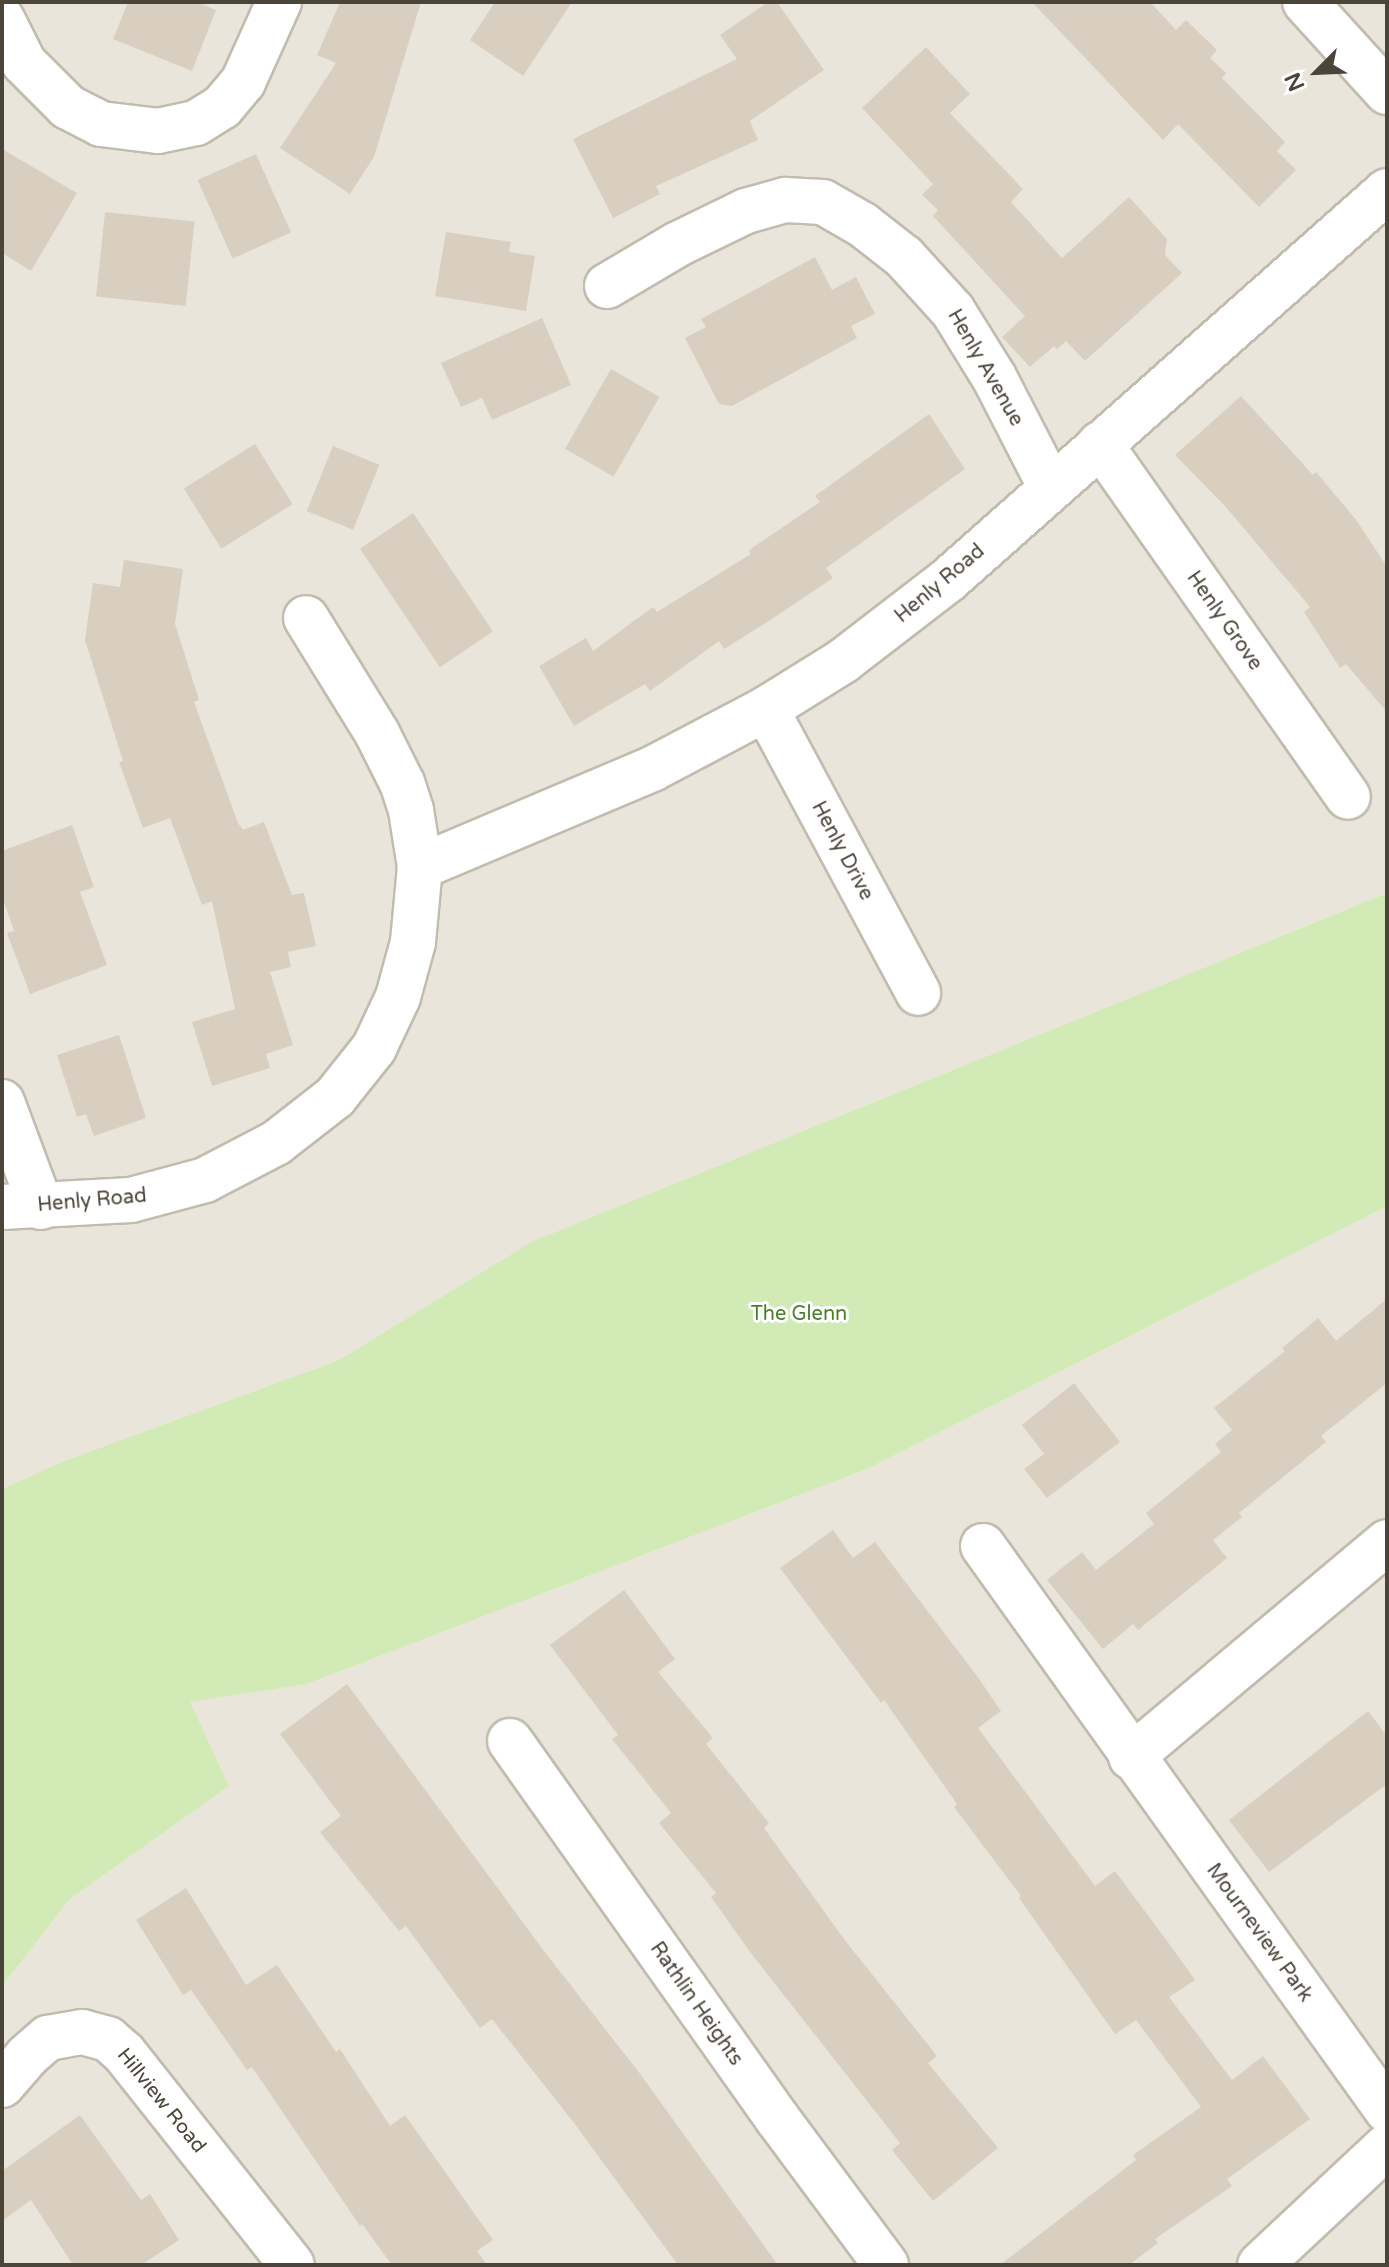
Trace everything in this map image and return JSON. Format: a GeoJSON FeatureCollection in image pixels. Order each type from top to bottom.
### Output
{"type":"FeatureCollection","features":[{"type":"Feature","properties":{"kind":"street"},"geometry":{"type":"LineString","coordinates":[[2,19],[24,63],[68,107],[101,124],[158,131],[196,123],[222,107],[243,82],[279,2]]}},
{"type":"Feature","properties":{"kind":"street"},"geometry":{"type":"LineString","coordinates":[[1305,2],[1387,92]]}},
{"type":"Feature","properties":{"kind":"street","name":"Henly Road"},"geometry":{"type":"LineString","coordinates":[[420,867],[652,769],[766,709],[843,661],[911,609],[1387,191]]}},
{"type":"Feature","properties":{"kind":"street","name":"Henly Avenue"},"geometry":{"type":"LineString","coordinates":[[607,286],[678,244],[746,211],[785,200],[823,202],[863,225],[904,257],[953,311],[994,377],[1051,488]]}},
{"type":"Feature","properties":{"kind":"street","name":"Henly Grove"},"geometry":{"type":"LineString","coordinates":[[1100,444],[1348,797]]}},
{"type":"Feature","properties":{"kind":"street","name":"Henly Road"},"geometry":{"type":"LineString","coordinates":[[22,1207],[131,1200],[205,1180],[276,1143],[335,1097],[374,1048],[398,997],[413,942],[420,867],[411,810],[402,783],[377,733],[306,618]]}},
{"type":"Feature","properties":{"kind":"street","name":"Henly Drive"},"geometry":{"type":"LineString","coordinates":[[766,709],[918,993]]}},
{"type":"Feature","properties":{"kind":"street"},"geometry":{"type":"LineString","coordinates":[[2,1102],[22,1207]]}},
{"type":"Feature","properties":{"kind":"street"},"geometry":{"type":"LineString","coordinates":[[1131,1757],[1387,1542]]}},
{"type":"Feature","properties":{"kind":"street","name":"Mourneview Park"},"geometry":{"type":"LineString","coordinates":[[983,1546],[1131,1757],[1387,2110]]}},
{"type":"Feature","properties":{"kind":"street","name":"Rathlin Heights"},"geometry":{"type":"LineString","coordinates":[[510,1741],[886,2265]]}},
{"type":"Feature","properties":{"kind":"street","name":"Hillview Road"},"geometry":{"type":"LineString","coordinates":[[2,2085],[27,2056],[48,2038],[82,2032],[108,2039],[124,2053],[292,2265]]}},
{"type":"Feature","properties":{"kind":"street"},"geometry":{"type":"LineString","coordinates":[[1260,2265],[1387,2146]]}},
{"type":"Feature","properties":{"kind":"shaded area"},"geometry":{"type":"Polygon","coordinates":[[[2,2],[1387,2],[1387,893],[531,1242],[339,1360],[64,1461],[2,1489],[2,2]]]}},
{"type":"Feature","properties":{"kind":"shaded area"},"geometry":{"type":"Polygon","coordinates":[[[1387,1206],[1387,2265],[2,2265],[2,1986],[70,1899],[229,1786],[189,1702],[307,1684],[867,1469],[1387,1206]]]}},
{"type":"Feature","properties":{"kind":"green space","name":"The Glenn"},"geometry":{"type":"Polygon","coordinates":[[[1387,893],[1387,1206],[867,1469],[307,1684],[190,1702],[229,1786],[70,1899],[2,1986],[2,1489],[64,1461],[339,1360],[531,1242],[1387,893]]]}},
{"type":"Feature","properties":{"kind":"building"},"geometry":{"type":"Polygon","coordinates":[[[128,2],[197,2],[216,10],[192,71],[113,39],[128,2]]]}},
{"type":"Feature","properties":{"kind":"building"},"geometry":{"type":"Polygon","coordinates":[[[340,2],[421,2],[374,157],[350,194],[280,148],[336,63],[317,55],[340,2]]]}},
{"type":"Feature","properties":{"kind":"building"},"geometry":{"type":"Polygon","coordinates":[[[495,2],[572,2],[523,76],[470,40],[495,2]]]}},
{"type":"Feature","properties":{"kind":"building"},"geometry":{"type":"Polygon","coordinates":[[[768,2],[777,2],[824,70],[750,121],[758,140],[656,186],[660,194],[613,218],[573,139],[737,59],[720,35],[768,2]]]}},
{"type":"Feature","properties":{"kind":"building"},"geometry":{"type":"Polygon","coordinates":[[[1032,2],[1150,2],[1176,30],[1186,20],[1217,50],[1210,58],[1226,73],[1222,78],[1285,142],[1277,151],[1296,170],[1259,207],[1178,124],[1163,140],[1032,2]]]}},
{"type":"Feature","properties":{"kind":"building"},"geometry":{"type":"Polygon","coordinates":[[[926,47],[970,94],[950,113],[1023,189],[1011,202],[1062,258],[1129,197],[1167,239],[1165,255],[1182,273],[1085,361],[1066,341],[1057,349],[1054,346],[1030,367],[1002,337],[1025,316],[933,216],[938,210],[922,195],[933,184],[862,108],[926,47]]]}},
{"type":"Feature","properties":{"kind":"building"},"geometry":{"type":"Polygon","coordinates":[[[2,149],[77,193],[31,271],[2,253],[2,149]]]}},
{"type":"Feature","properties":{"kind":"building"},"geometry":{"type":"Polygon","coordinates":[[[256,154],[291,233],[233,259],[198,180],[256,154]]]}},
{"type":"Feature","properties":{"kind":"building"},"geometry":{"type":"Polygon","coordinates":[[[105,212],[195,221],[186,306],[96,297],[105,212]]]}},
{"type":"Feature","properties":{"kind":"building"},"geometry":{"type":"Polygon","coordinates":[[[446,232],[511,242],[509,252],[535,256],[526,311],[435,296],[446,232]]]}},
{"type":"Feature","properties":{"kind":"building"},"geometry":{"type":"Polygon","coordinates":[[[815,257],[832,290],[856,277],[875,314],[851,326],[857,338],[732,406],[719,404],[685,338],[706,327],[701,319],[815,257]]]}},
{"type":"Feature","properties":{"kind":"building"},"geometry":{"type":"Polygon","coordinates":[[[542,318],[571,385],[492,420],[482,398],[461,407],[441,363],[542,318]]]}},
{"type":"Feature","properties":{"kind":"building"},"geometry":{"type":"Polygon","coordinates":[[[611,369],[659,397],[613,477],[565,449],[611,369]]]}},
{"type":"Feature","properties":{"kind":"building"},"geometry":{"type":"Polygon","coordinates":[[[1241,396],[1313,475],[1316,472],[1357,521],[1387,567],[1387,712],[1346,664],[1340,668],[1304,612],[1310,607],[1225,506],[1175,455],[1241,396]]]}},
{"type":"Feature","properties":{"kind":"building"},"geometry":{"type":"Polygon","coordinates":[[[929,414],[965,469],[826,568],[833,578],[772,619],[724,649],[719,641],[650,691],[645,684],[574,726],[539,666],[586,638],[593,651],[653,607],[657,612],[751,554],[749,550],[820,502],[815,496],[929,414]]]}},
{"type":"Feature","properties":{"kind":"building"},"geometry":{"type":"Polygon","coordinates":[[[255,444],[293,504],[221,549],[184,489],[255,444]]]}},
{"type":"Feature","properties":{"kind":"building"},"geometry":{"type":"Polygon","coordinates":[[[333,446],[379,465],[353,530],[307,511],[333,446]]]}},
{"type":"Feature","properties":{"kind":"building"},"geometry":{"type":"Polygon","coordinates":[[[413,513],[493,632],[440,667],[360,549],[413,513]]]}},
{"type":"Feature","properties":{"kind":"building"},"geometry":{"type":"Polygon","coordinates":[[[124,560],[183,569],[175,624],[199,700],[194,702],[238,823],[243,830],[264,822],[292,895],[304,893],[316,946],[288,952],[291,967],[270,972],[293,1045],[266,1054],[270,1068],[212,1086],[192,1022],[235,1009],[212,901],[202,905],[170,818],[143,828],[119,762],[123,761],[85,640],[93,583],[120,587],[124,560]]]}},
{"type":"Feature","properties":{"kind":"building"},"geometry":{"type":"Polygon","coordinates":[[[72,825],[94,887],[80,892],[107,965],[30,994],[7,933],[14,931],[2,896],[2,851],[72,825]]]}},
{"type":"Feature","properties":{"kind":"building"},"geometry":{"type":"Polygon","coordinates":[[[119,1035],[146,1118],[94,1136],[86,1114],[77,1117],[57,1055],[119,1035]]]}},
{"type":"Feature","properties":{"kind":"building"},"geometry":{"type":"Polygon","coordinates":[[[1387,1299],[1387,1383],[1321,1436],[1326,1442],[1239,1513],[1242,1517],[1213,1540],[1227,1558],[1138,1630],[1133,1624],[1103,1649],[1047,1580],[1082,1552],[1096,1570],[1154,1524],[1146,1513],[1221,1452],[1215,1444],[1232,1430],[1214,1408],[1285,1351],[1282,1348],[1318,1318],[1336,1341],[1387,1299]]]}},
{"type":"Feature","properties":{"kind":"building"},"geometry":{"type":"Polygon","coordinates":[[[1074,1383],[1120,1442],[1047,1498],[1024,1469],[1044,1454],[1022,1425],[1074,1383]]]}},
{"type":"Feature","properties":{"kind":"building"},"geometry":{"type":"Polygon","coordinates":[[[833,1530],[853,1558],[875,1542],[977,1676],[1001,1711],[978,1728],[1095,1886],[1115,1871],[1173,1949],[1195,1980],[1169,1997],[1232,2080],[1263,2056],[1310,2119],[1227,2179],[1232,2186],[1155,2239],[1158,2243],[1129,2265],[1000,2265],[1136,2160],[1133,2155],[1201,2107],[1136,2020],[1115,2034],[1019,1898],[1021,1896],[954,1807],[957,1804],[884,1700],[881,1703],[780,1568],[833,1530]]]}},
{"type":"Feature","properties":{"kind":"building"},"geometry":{"type":"Polygon","coordinates":[[[624,1590],[675,1659],[658,1672],[713,1738],[706,1744],[769,1823],[764,1828],[844,1939],[937,2056],[928,2063],[998,2148],[933,2201],[892,2150],[900,2143],[750,1952],[711,1897],[716,1893],[659,1823],[671,1813],[612,1739],[618,1735],[550,1645],[624,1590]]]}},
{"type":"Feature","properties":{"kind":"building"},"geometry":{"type":"Polygon","coordinates":[[[347,1684],[547,1955],[638,2071],[778,2265],[678,2265],[574,2123],[492,2019],[480,2028],[406,1926],[399,1931],[320,1832],[341,1816],[280,1734],[347,1684]]]}},
{"type":"Feature","properties":{"kind":"building"},"geometry":{"type":"Polygon","coordinates":[[[1368,1711],[1387,1736],[1387,1784],[1269,1872],[1229,1820],[1368,1711]]]}},
{"type":"Feature","properties":{"kind":"building"},"geometry":{"type":"Polygon","coordinates":[[[186,1888],[246,1985],[277,1965],[336,2052],[340,2049],[390,2126],[405,2115],[493,2240],[477,2251],[487,2265],[392,2265],[362,2224],[360,2226],[252,2067],[247,2070],[191,1990],[183,1995],[136,1920],[186,1888]]]}},
{"type":"Feature","properties":{"kind":"building"},"geometry":{"type":"Polygon","coordinates":[[[80,2115],[141,2200],[150,2194],[179,2240],[141,2265],[73,2265],[31,2200],[2,2221],[2,2171],[80,2115]]]}}]}
